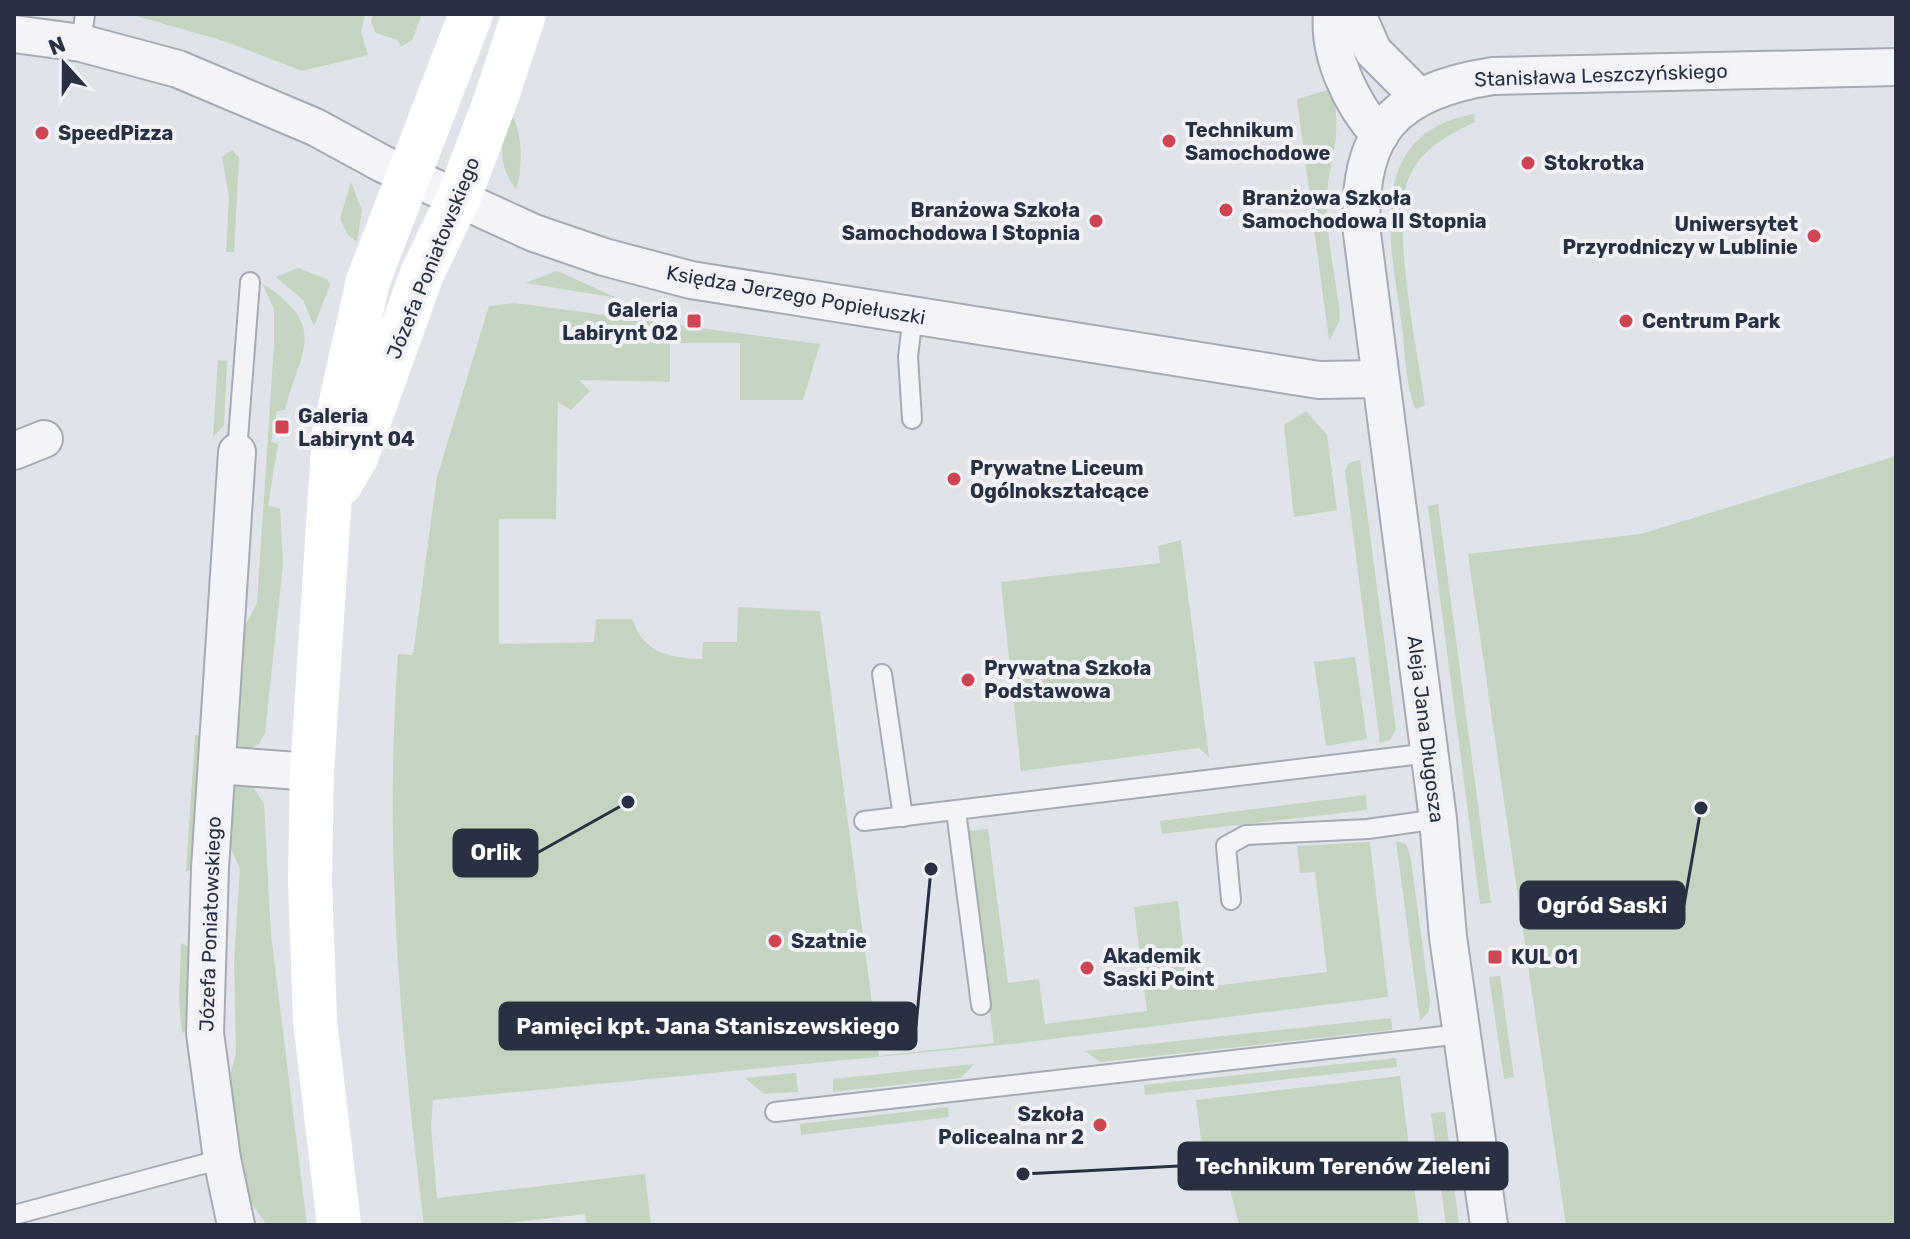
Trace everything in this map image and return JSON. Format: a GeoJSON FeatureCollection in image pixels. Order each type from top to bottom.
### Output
{"type":"FeatureCollection","features":[{"type":"Feature","properties":{"kind":"main road","name":"Józefa Poniatowskiego"},"geometry":{"type":"LineString","coordinates":[[339,1225],[315,1021],[310,880],[312,772],[334,433],[368,281],[471,14]]}},
{"type":"Feature","properties":{"kind":"main road","name":"Józefa Poniatowskiego"},"geometry":{"type":"LineString","coordinates":[[332,499],[356,457],[422,274],[459,197],[524,14]]}},
{"type":"Feature","properties":{"kind":"street"},"geometry":{"type":"LineString","coordinates":[[1332,14],[1333,44],[1341,70],[1365,117],[1380,135]]}},
{"type":"Feature","properties":{"kind":"street"},"geometry":{"type":"LineString","coordinates":[[1357,14],[1373,51],[1418,96]]}},
{"type":"Feature","properties":{"kind":"street","name":"Księdza Jerzego Popiełuszki"},"geometry":{"type":"LineString","coordinates":[[14,34],[83,28],[315,127],[408,175],[556,242],[662,272],[1319,380],[1380,379]]}},
{"type":"Feature","properties":{"kind":"street","name":"Stanisława Leszczyńskiego"},"geometry":{"type":"LineString","coordinates":[[1362,233],[1362,174],[1380,135],[1418,96],[1453,82],[1493,76],[1896,67]]}},
{"type":"Feature","properties":{"kind":"street","name":"Aleja Jana Długosza"},"geometry":{"type":"LineString","coordinates":[[1362,233],[1430,753],[1461,1034],[1489,1225]]}},
{"type":"Feature","properties":{"kind":"street","name":"Józefa Poniatowskiego"},"geometry":{"type":"LineString","coordinates":[[236,1225],[222,1159],[205,1033],[217,765],[237,452]]}},
{"type":"Feature","properties":{"kind":"street"},"geometry":{"type":"LineString","coordinates":[[217,765],[312,772]]}},
{"type":"Feature","properties":{"kind":"lane"},"geometry":{"type":"LineString","coordinates":[[237,452],[250,282]]}},
{"type":"Feature","properties":{"kind":"lane"},"geometry":{"type":"LineString","coordinates":[[912,419],[908,357],[913,315]]}},
{"type":"Feature","properties":{"kind":"lane"},"geometry":{"type":"LineString","coordinates":[[882,674],[903,817]]}},
{"type":"Feature","properties":{"kind":"lane"},"geometry":{"type":"LineString","coordinates":[[864,821],[1430,753]]}},
{"type":"Feature","properties":{"kind":"lane"},"geometry":{"type":"LineString","coordinates":[[956,811],[981,1005]]}},
{"type":"Feature","properties":{"kind":"lane"},"geometry":{"type":"LineString","coordinates":[[1231,900],[1226,846],[1246,835],[1368,829],[1438,819]]}},
{"type":"Feature","properties":{"kind":"lane"},"geometry":{"type":"LineString","coordinates":[[775,1112],[1461,1034]]}},
{"type":"Feature","properties":{"kind":"lane"},"geometry":{"type":"LineString","coordinates":[[14,1215],[222,1159]]}},
{"type":"Feature","properties":{"kind":"green space"},"geometry":{"type":"Polygon","coordinates":[[[129,14],[365,14],[361,32],[368,55],[302,71],[224,41],[129,14]]]}},
{"type":"Feature","properties":{"kind":"green space"},"geometry":{"type":"Polygon","coordinates":[[[373,14],[422,14],[412,40],[401,47],[398,40],[376,33],[371,22],[373,14]]]}},
{"type":"Feature","properties":{"kind":"green space"},"geometry":{"type":"Polygon","coordinates":[[[1331,89],[1336,134],[1327,214],[1340,313],[1329,341],[1297,99],[1331,89]]]}},
{"type":"Feature","properties":{"kind":"green space"},"geometry":{"type":"Polygon","coordinates":[[[511,114],[518,130],[521,151],[516,189],[506,171],[502,153],[511,114]]]}},
{"type":"Feature","properties":{"kind":"green space"},"geometry":{"type":"Polygon","coordinates":[[[1474,114],[1475,122],[1446,137],[1422,157],[1410,175],[1404,195],[1402,221],[1407,286],[1425,405],[1416,409],[1408,381],[1393,262],[1390,229],[1392,197],[1399,169],[1414,144],[1438,126],[1474,114]]]}},
{"type":"Feature","properties":{"kind":"green space"},"geometry":{"type":"Polygon","coordinates":[[[232,150],[239,158],[234,252],[226,252],[229,196],[222,157],[232,150]]]}},
{"type":"Feature","properties":{"kind":"green space"},"geometry":{"type":"Polygon","coordinates":[[[351,182],[362,210],[357,242],[348,235],[340,219],[351,182]]]}},
{"type":"Feature","properties":{"kind":"green space"},"geometry":{"type":"Polygon","coordinates":[[[298,268],[327,279],[330,285],[314,326],[303,300],[276,277],[298,268]]]}},
{"type":"Feature","properties":{"kind":"green space"},"geometry":{"type":"Polygon","coordinates":[[[556,271],[562,273],[617,298],[526,283],[556,271]]]}},
{"type":"Feature","properties":{"kind":"green space"},"geometry":{"type":"Polygon","coordinates":[[[262,283],[296,313],[305,340],[285,410],[277,411],[271,442],[278,444],[268,506],[280,508],[283,565],[265,733],[259,744],[245,751],[236,743],[241,633],[257,603],[274,345],[274,309],[262,283]]]}},
{"type":"Feature","properties":{"kind":"green space"},"geometry":{"type":"Polygon","coordinates":[[[515,303],[820,344],[803,400],[740,400],[740,343],[670,343],[670,382],[579,380],[590,391],[571,410],[558,402],[556,519],[499,519],[499,644],[594,642],[596,619],[632,619],[650,646],[668,655],[702,659],[703,642],[737,642],[738,607],[820,611],[879,1056],[994,1043],[966,831],[988,829],[1008,983],[1039,979],[1045,1024],[1147,1011],[1134,907],[1178,901],[1188,989],[1327,972],[1315,872],[1300,873],[1297,846],[1370,842],[1388,997],[1011,1044],[433,1100],[431,1126],[437,1198],[645,1174],[651,1225],[587,1225],[585,1214],[490,1225],[424,1225],[397,941],[393,799],[398,654],[413,655],[437,477],[489,306],[515,303]]]}},
{"type":"Feature","properties":{"kind":"green space"},"geometry":{"type":"Polygon","coordinates":[[[218,360],[227,361],[224,425],[213,437],[218,360]]]}},
{"type":"Feature","properties":{"kind":"green space"},"geometry":{"type":"Polygon","coordinates":[[[1306,411],[1327,435],[1337,510],[1294,517],[1284,425],[1306,411]]]}},
{"type":"Feature","properties":{"kind":"green space"},"geometry":{"type":"Polygon","coordinates":[[[1896,456],[1896,1225],[1566,1225],[1468,554],[1641,534],[1896,456]]]}},
{"type":"Feature","properties":{"kind":"green space"},"geometry":{"type":"Polygon","coordinates":[[[1360,460],[1396,729],[1390,740],[1380,743],[1345,471],[1349,463],[1360,460]]]}},
{"type":"Feature","properties":{"kind":"green space"},"geometry":{"type":"Polygon","coordinates":[[[1438,504],[1491,903],[1480,904],[1428,506],[1438,504]]]}},
{"type":"Feature","properties":{"kind":"green space"},"geometry":{"type":"Polygon","coordinates":[[[1181,540],[1209,757],[1199,748],[1021,771],[1001,582],[1160,563],[1158,546],[1181,540]]]}},
{"type":"Feature","properties":{"kind":"green space"},"geometry":{"type":"Polygon","coordinates":[[[1355,657],[1367,739],[1326,746],[1314,662],[1355,657]]]}},
{"type":"Feature","properties":{"kind":"green space"},"geometry":{"type":"Polygon","coordinates":[[[195,735],[204,736],[196,867],[186,872],[195,735]]]}},
{"type":"Feature","properties":{"kind":"green space"},"geometry":{"type":"Polygon","coordinates":[[[239,784],[252,785],[264,804],[271,935],[307,1225],[267,1225],[249,1200],[228,1085],[236,1052],[234,961],[240,869],[228,841],[230,792],[239,784]]]}},
{"type":"Feature","properties":{"kind":"green space"},"geometry":{"type":"Polygon","coordinates":[[[1366,795],[1367,810],[1162,834],[1160,821],[1366,795]]]}},
{"type":"Feature","properties":{"kind":"green space"},"geometry":{"type":"Polygon","coordinates":[[[1396,841],[1406,844],[1410,854],[1430,1000],[1429,1011],[1420,1021],[1396,841]]]}},
{"type":"Feature","properties":{"kind":"green space"},"geometry":{"type":"Polygon","coordinates":[[[181,943],[190,948],[189,1028],[182,1033],[179,999],[181,943]]]}},
{"type":"Feature","properties":{"kind":"green space"},"geometry":{"type":"Polygon","coordinates":[[[1500,976],[1514,1077],[1504,1079],[1489,977],[1500,976]]]}},
{"type":"Feature","properties":{"kind":"green space"},"geometry":{"type":"Polygon","coordinates":[[[1391,1018],[1392,1030],[1100,1062],[1085,1051],[1391,1018]]]}},
{"type":"Feature","properties":{"kind":"green space"},"geometry":{"type":"Polygon","coordinates":[[[1396,1058],[1397,1067],[1145,1095],[1144,1085],[1396,1058]]]}},
{"type":"Feature","properties":{"kind":"green space"},"geometry":{"type":"Polygon","coordinates":[[[974,1064],[961,1078],[833,1092],[833,1079],[974,1064]]]}},
{"type":"Feature","properties":{"kind":"green space"},"geometry":{"type":"Polygon","coordinates":[[[796,1073],[798,1092],[764,1094],[745,1078],[796,1073]]]}},
{"type":"Feature","properties":{"kind":"green space"},"geometry":{"type":"Polygon","coordinates":[[[1400,1076],[1419,1225],[1239,1225],[1228,1181],[1207,1186],[1196,1100],[1400,1076]]]}},
{"type":"Feature","properties":{"kind":"green space"},"geometry":{"type":"Polygon","coordinates":[[[948,1107],[949,1117],[801,1135],[800,1124],[948,1107]]]}},
{"type":"Feature","properties":{"kind":"green space"},"geometry":{"type":"Polygon","coordinates":[[[1445,1112],[1459,1225],[1446,1225],[1431,1113],[1445,1112]]]}},
{"type":"Feature","properties":{"kind":"place","name":"SpeedPizza"},"geometry":{"type":"Point","coordinates":[42,133]}},
{"type":"Feature","properties":{"kind":"place","name":"Technikum Samochodowe"},"geometry":{"type":"Point","coordinates":[1169,141]}},
{"type":"Feature","properties":{"kind":"place","name":"Stokrotka"},"geometry":{"type":"Point","coordinates":[1528,163]}},
{"type":"Feature","properties":{"kind":"place","name":"Branżowa Szkoła Samochodowa II Stopnia"},"geometry":{"type":"Point","coordinates":[1226,210]}},
{"type":"Feature","properties":{"kind":"place","name":"Branżowa Szkoła Samochodowa I Stopnia"},"geometry":{"type":"Point","coordinates":[1096,221]}},
{"type":"Feature","properties":{"kind":"place","name":"Uniwersytet Przyrodniczy w Lublinie"},"geometry":{"type":"Point","coordinates":[1814,236]}},
{"type":"Feature","properties":{"kind":"place","name":"Galeria Labirynt 02"},"geometry":{"type":"Point","coordinates":[694,321]}},
{"type":"Feature","properties":{"kind":"place","name":"Centrum Park"},"geometry":{"type":"Point","coordinates":[1626,321]}},
{"type":"Feature","properties":{"kind":"place","name":"Galeria Labirynt 04"},"geometry":{"type":"Point","coordinates":[282,427]}},
{"type":"Feature","properties":{"kind":"place","name":"Prywatne Liceum Ogólnokształcące"},"geometry":{"type":"Point","coordinates":[954,479]}},
{"type":"Feature","properties":{"kind":"place","name":"Prywatna Szkoła Podstawowa"},"geometry":{"type":"Point","coordinates":[968,680]}},
{"type":"Feature","properties":{"kind":"place","name":"Orlik"},"geometry":{"type":"Point","coordinates":[628,802]}},
{"type":"Feature","properties":{"kind":"place","name":"Ogród Saski"},"geometry":{"type":"Point","coordinates":[1701,808]}},
{"type":"Feature","properties":{"kind":"place","name":"Pamięci kpt. Jana Staniszewskiego"},"geometry":{"type":"Point","coordinates":[931,869]}},
{"type":"Feature","properties":{"kind":"place","name":"Szatnie"},"geometry":{"type":"Point","coordinates":[775,941]}},
{"type":"Feature","properties":{"kind":"place","name":"KUL 01"},"geometry":{"type":"Point","coordinates":[1495,957]}},
{"type":"Feature","properties":{"kind":"place","name":"Akademik Saski Point"},"geometry":{"type":"Point","coordinates":[1087,968]}},
{"type":"Feature","properties":{"kind":"place","name":"Szkoła Policealna nr 2"},"geometry":{"type":"Point","coordinates":[1100,1125]}},
{"type":"Feature","properties":{"kind":"place","name":"Technikum Terenów Zieleni"},"geometry":{"type":"Point","coordinates":[1023,1174]}}]}
